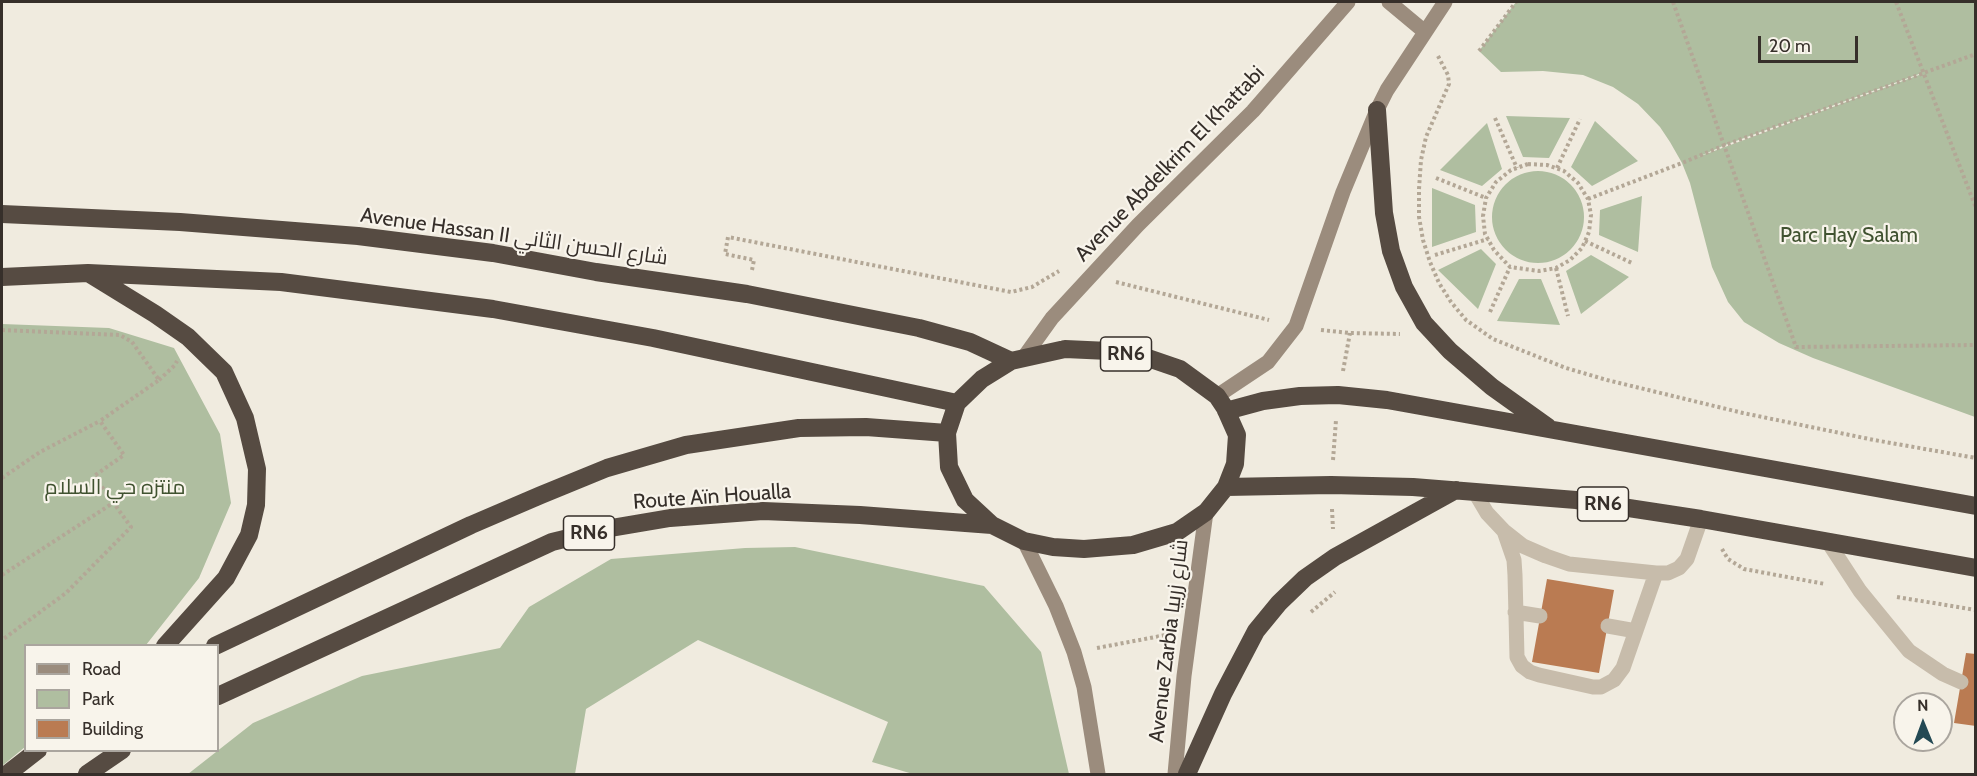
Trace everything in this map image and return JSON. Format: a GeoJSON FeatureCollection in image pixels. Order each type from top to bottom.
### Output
{"type":"FeatureCollection","features":[{"type":"Feature","properties":{"kind":"highway"},"geometry":{"type":"LineString","coordinates":[[1377,110],[1384,213],[1390,250],[1404,287],[1424,323],[1450,351],[1492,387],[1555,431]]}},
{"type":"Feature","properties":{"kind":"highway","name":"Avenue Hassan II شارع الحسن الثاني"},"geometry":{"type":"LineString","coordinates":[[2,214],[180,222],[358,236],[493,254],[747,294],[919,328],[970,342],[1018,359]]}},
{"type":"Feature","properties":{"kind":"highway"},"geometry":{"type":"LineString","coordinates":[[2,277],[88,273],[280,282],[493,309],[653,338],[957,403]]}},
{"type":"Feature","properties":{"kind":"highway"},"geometry":{"type":"LineString","coordinates":[[88,273],[188,337],[224,372],[245,418],[257,469],[256,505],[249,535],[226,578],[166,644]]}},
{"type":"Feature","properties":{"kind":"highway","name":"RN6"},"geometry":{"type":"LineString","coordinates":[[1065,349],[1109,351],[1145,357],[1180,369],[1222,404],[1236,435],[1235,464],[1226,487],[1206,512],[1177,532],[1133,545],[1084,549],[1053,547],[1024,541],[992,525],[965,500],[949,466],[947,433],[957,403],[982,379],[1018,359],[1065,349]]}},
{"type":"Feature","properties":{"kind":"highway"},"geometry":{"type":"LineString","coordinates":[[1222,404],[1300,396],[1338,395],[1387,400],[1976,506]]}},
{"type":"Feature","properties":{"kind":"highway","name":"Route Aïn Houalla"},"geometry":{"type":"LineString","coordinates":[[217,644],[471,525],[607,468],[664,451],[730,437],[799,428],[866,427],[947,433]]}},
{"type":"Feature","properties":{"kind":"highway","name":"RN6"},"geometry":{"type":"LineString","coordinates":[[1226,487],[1331,485],[1413,487],[1576,500],[1701,519],[1976,568]]}},
{"type":"Feature","properties":{"kind":"highway"},"geometry":{"type":"LineString","coordinates":[[1187,774],[1223,694],[1256,631],[1279,603],[1305,578],[1335,557],[1465,490]]}},
{"type":"Feature","properties":{"kind":"highway","name":"Route Aïn Houalla"},"geometry":{"type":"LineString","coordinates":[[219,696],[552,542],[605,529],[670,518],[763,511],[860,515],[992,525]]}},
{"type":"Feature","properties":{"kind":"highway"},"geometry":{"type":"LineString","coordinates":[[7,774],[35,752]]}},
{"type":"Feature","properties":{"kind":"highway"},"geometry":{"type":"LineString","coordinates":[[87,774],[119,752]]}},
{"type":"Feature","properties":{"kind":"street","name":"Avenue Abdelkrim El Khattabi"},"geometry":{"type":"LineString","coordinates":[[1018,359],[1052,318],[1138,225],[1252,111],[1348,2]]}},
{"type":"Feature","properties":{"kind":"street"},"geometry":{"type":"LineString","coordinates":[[1389,2],[1425,32]]}},
{"type":"Feature","properties":{"kind":"street"},"geometry":{"type":"LineString","coordinates":[[1222,404],[1268,362],[1296,326],[1343,192],[1377,110],[1387,90],[1446,2]]}},
{"type":"Feature","properties":{"kind":"street","name":"Avenue Zarbia شارع زربيا"},"geometry":{"type":"LineString","coordinates":[[1175,774],[1190,631],[1206,512]]}},
{"type":"Feature","properties":{"kind":"street"},"geometry":{"type":"LineString","coordinates":[[1024,541],[1056,606],[1074,652],[1084,687],[1098,774]]}},
{"type":"Feature","properties":{"kind":"lane"},"geometry":{"type":"LineString","coordinates":[[1465,490],[1504,531],[1523,546],[1569,564],[1668,573],[1679,568],[1687,560],[1701,519]]}},
{"type":"Feature","properties":{"kind":"lane"},"geometry":{"type":"LineString","coordinates":[[1504,531],[1514,560],[1517,657],[1522,666],[1530,672],[1593,687],[1608,684],[1619,675],[1656,573]]}},
{"type":"Feature","properties":{"kind":"lane"},"geometry":{"type":"LineString","coordinates":[[1828,542],[1860,591],[1909,651],[1943,674],[1961,682]]}},
{"type":"Feature","properties":{"kind":"lane"},"geometry":{"type":"LineString","coordinates":[[1515,612],[1540,616]]}},
{"type":"Feature","properties":{"kind":"lane"},"geometry":{"type":"LineString","coordinates":[[1608,626],[1636,631]]}},
{"type":"Feature","properties":{"kind":"path"},"geometry":{"type":"LineString","coordinates":[[1479,51],[1516,2]]}},
{"type":"Feature","properties":{"kind":"path"},"geometry":{"type":"LineString","coordinates":[[1673,2],[1796,346],[1976,345]]}},
{"type":"Feature","properties":{"kind":"path"},"geometry":{"type":"LineString","coordinates":[[1896,2],[1976,208]]}},
{"type":"Feature","properties":{"kind":"path"},"geometry":{"type":"LineString","coordinates":[[1425,32],[1448,75],[1449,84],[1426,137],[1421,160],[1419,217],[1423,240],[1439,283],[1466,320],[1493,339],[1566,368],[1743,413],[1976,458]]}},
{"type":"Feature","properties":{"kind":"path"},"geometry":{"type":"LineString","coordinates":[[1587,199],[1682,164],[1725,145],[1976,54]]}},
{"type":"Feature","properties":{"kind":"path"},"geometry":{"type":"LineString","coordinates":[[1495,118],[1517,168]]}},
{"type":"Feature","properties":{"kind":"path"},"geometry":{"type":"LineString","coordinates":[[1557,168],[1580,119]]}},
{"type":"Feature","properties":{"kind":"path"},"geometry":{"type":"LineString","coordinates":[[1528,165],[1547,165],[1557,168],[1578,183],[1587,199],[1591,215],[1589,232],[1582,248],[1570,260],[1556,268],[1539,271],[1510,267],[1494,250],[1485,234],[1483,216],[1486,198],[1496,182],[1511,170],[1528,165]]}},
{"type":"Feature","properties":{"kind":"path"},"geometry":{"type":"LineString","coordinates":[[1436,178],[1486,198]]}},
{"type":"Feature","properties":{"kind":"path"},"geometry":{"type":"LineString","coordinates":[[747,294],[754,260],[725,254],[728,237],[1005,291],[1032,287],[1068,266],[1092,276],[1296,326],[1350,333],[1399,334],[1424,323],[1451,302]]}},
{"type":"Feature","properties":{"kind":"path"},"geometry":{"type":"LineString","coordinates":[[1435,255],[1488,239]]}},
{"type":"Feature","properties":{"kind":"path"},"geometry":{"type":"LineString","coordinates":[[1585,240],[1632,263]]}},
{"type":"Feature","properties":{"kind":"path"},"geometry":{"type":"LineString","coordinates":[[1490,312],[1510,267]]}},
{"type":"Feature","properties":{"kind":"path"},"geometry":{"type":"LineString","coordinates":[[1556,268],[1568,316]]}},
{"type":"Feature","properties":{"kind":"path"},"geometry":{"type":"LineString","coordinates":[[2,330],[120,335],[132,342],[159,380],[100,421],[40,453],[2,478]]}},
{"type":"Feature","properties":{"kind":"path"},"geometry":{"type":"LineString","coordinates":[[1306,616],[1337,590],[1331,485],[1338,395],[1350,333]]}},
{"type":"Feature","properties":{"kind":"path"},"geometry":{"type":"LineString","coordinates":[[2,640],[66,593],[131,527],[94,477],[124,455],[100,421]]}},
{"type":"Feature","properties":{"kind":"path"},"geometry":{"type":"LineString","coordinates":[[2,575],[113,503]]}},
{"type":"Feature","properties":{"kind":"path"},"geometry":{"type":"LineString","coordinates":[[1074,652],[1190,631]]}},
{"type":"Feature","properties":{"kind":"green space","name":"Parc Hay Salam"},"geometry":{"type":"Polygon","coordinates":[[[1516,2],[1975,2],[1975,417],[1813,358],[1779,343],[1744,322],[1728,302],[1712,267],[1690,183],[1682,163],[1660,127],[1638,104],[1613,87],[1583,75],[1543,71],[1501,72],[1479,51],[1516,2]],[[1919,75],[1725,145],[1698,157],[1919,75]]]}},
{"type":"Feature","properties":{"kind":"green space"},"geometry":{"type":"Polygon","coordinates":[[[1506,116],[1570,118],[1549,158],[1523,157],[1506,116]]]}},
{"type":"Feature","properties":{"kind":"green space"},"geometry":{"type":"Polygon","coordinates":[[[1595,121],[1638,161],[1592,186],[1571,167],[1595,121]]]}},
{"type":"Feature","properties":{"kind":"green space"},"geometry":{"type":"Polygon","coordinates":[[[1487,123],[1502,169],[1482,186],[1440,170],[1487,123]]]}},
{"type":"Feature","properties":{"kind":"green space"},"geometry":{"type":"Polygon","coordinates":[[[1538,171],[1556,174],[1571,184],[1581,199],[1584,217],[1581,235],[1571,250],[1556,260],[1538,263],[1520,260],[1505,250],[1495,235],[1492,217],[1495,199],[1505,184],[1520,174],[1538,171]]]}},
{"type":"Feature","properties":{"kind":"green space"},"geometry":{"type":"Polygon","coordinates":[[[1432,188],[1475,205],[1476,232],[1432,247],[1432,188]]]}},
{"type":"Feature","properties":{"kind":"green space"},"geometry":{"type":"Polygon","coordinates":[[[1642,196],[1638,252],[1599,235],[1600,210],[1642,196]]]}},
{"type":"Feature","properties":{"kind":"green space"},"geometry":{"type":"Polygon","coordinates":[[[1481,249],[1496,264],[1478,309],[1438,270],[1481,249]]]}},
{"type":"Feature","properties":{"kind":"green space"},"geometry":{"type":"Polygon","coordinates":[[[1591,255],[1629,277],[1581,314],[1566,271],[1591,255]]]}},
{"type":"Feature","properties":{"kind":"green space"},"geometry":{"type":"Polygon","coordinates":[[[1519,279],[1541,279],[1560,325],[1497,321],[1519,279]]]}},
{"type":"Feature","properties":{"kind":"green space","name":"منتزه حي السلام"},"geometry":{"type":"Polygon","coordinates":[[[2,324],[109,328],[174,348],[220,434],[231,503],[199,578],[147,644],[24,644],[24,748],[2,766],[2,324]]]}},
{"type":"Feature","properties":{"kind":"green space"},"geometry":{"type":"Polygon","coordinates":[[[795,547],[984,586],[1041,652],[1069,774],[913,774],[872,762],[888,722],[698,640],[586,709],[575,774],[188,774],[219,752],[253,723],[362,676],[500,648],[529,607],[611,559],[745,548],[795,547]]]}},
{"type":"Feature","properties":{"kind":"building"},"geometry":{"type":"Polygon","coordinates":[[[1547,579],[1614,590],[1599,673],[1532,662],[1547,579]]]}},
{"type":"Feature","properties":{"kind":"building"},"geometry":{"type":"Polygon","coordinates":[[[1966,653],[1976,654],[1976,726],[1954,723],[1966,653]]]}}]}
